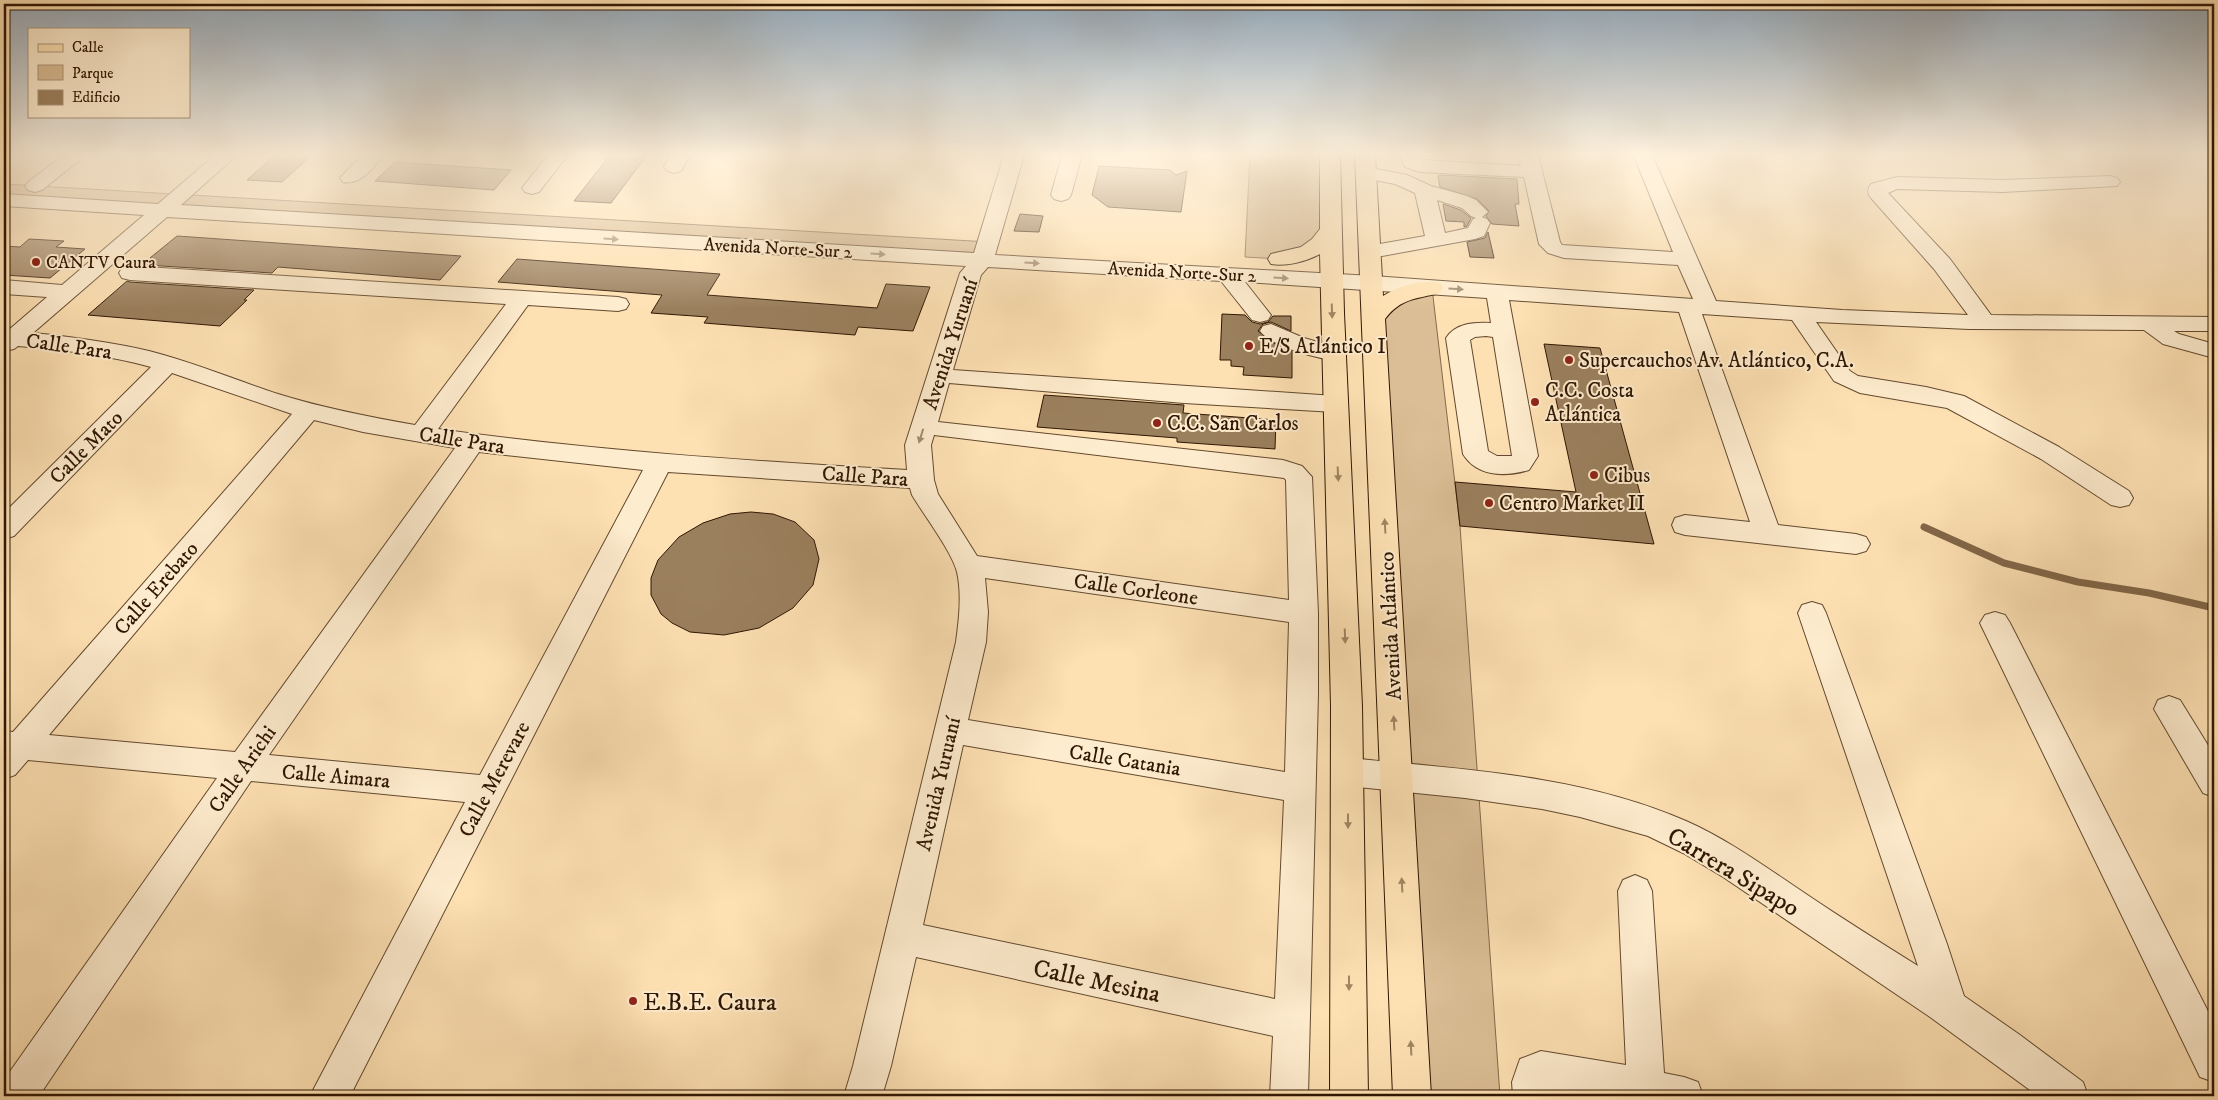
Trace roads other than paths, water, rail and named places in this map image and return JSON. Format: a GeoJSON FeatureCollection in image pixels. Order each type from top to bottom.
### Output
{"type":"FeatureCollection","features":[{"type":"Feature","properties":{"kind":"main road","name":"Avenida Atlántico"},"geometry":{"type":"LineString","coordinates":[[1330,206],[1348,772],[1349,1096]]}},
{"type":"Feature","properties":{"kind":"main road","name":"Avenida Atlántico"},"geometry":{"type":"LineString","coordinates":[[1367,206],[1412,1096]]}},
{"type":"Feature","properties":{"kind":"main road"},"geometry":{"type":"LineString","coordinates":[[1279,259],[1312,250],[1322,244],[1330,230]]}},
{"type":"Feature","properties":{"kind":"main road"},"geometry":{"type":"LineString","coordinates":[[1374,318],[1383,306],[1402,293],[1432,288]]}},
{"type":"Feature","properties":{"kind":"street","name":"Avenida Norte-Sur 2"},"geometry":{"type":"LineString","coordinates":[[105,206],[633,240],[1279,259],[1331,272]]}},
{"type":"Feature","properties":{"kind":"street"},"geometry":{"type":"LineString","coordinates":[[8,342],[168,206]]}},
{"type":"Feature","properties":{"kind":"street","name":"Avenida Norte-Sur 2"},"geometry":{"type":"LineString","coordinates":[[344,206],[986,251],[1228,275],[1331,272],[1371,267]]}},
{"type":"Feature","properties":{"kind":"street"},"geometry":{"type":"LineString","coordinates":[[986,251],[999,206]]}},
{"type":"Feature","properties":{"kind":"street"},"geometry":{"type":"LineString","coordinates":[[1428,206],[1437,241]]}},
{"type":"Feature","properties":{"kind":"street"},"geometry":{"type":"LineString","coordinates":[[1371,267],[1437,241],[1477,232],[1479,218],[1467,206]]}},
{"type":"Feature","properties":{"kind":"street"},"geometry":{"type":"LineString","coordinates":[[1541,206],[1550,244],[1555,249],[1564,252],[1687,259]]}},
{"type":"Feature","properties":{"kind":"street"},"geometry":{"type":"LineString","coordinates":[[1665,206],[1687,259],[1698,307],[1768,534]]}},
{"type":"Feature","properties":{"kind":"street"},"geometry":{"type":"LineString","coordinates":[[1889,206],[1959,284],[1984,322]]}},
{"type":"Feature","properties":{"kind":"street","name":"Avenida Yuruaní"},"geometry":{"type":"LineString","coordinates":[[863,1096],[872,1066],[970,642],[974,612],[974,590],[968,565],[925,495],[921,480],[918,446],[942,343],[970,273],[986,251]]}},
{"type":"Feature","properties":{"kind":"street","name":"Avenida Yuruaní"},"geometry":{"type":"LineString","coordinates":[[921,480],[941,429],[986,274],[986,251]]}},
{"type":"Feature","properties":{"kind":"street"},"geometry":{"type":"LineString","coordinates":[[1371,267],[1432,288],[1799,314],[1984,322],[2214,324]]}},
{"type":"Feature","properties":{"kind":"street"},"geometry":{"type":"LineString","coordinates":[[1371,267],[1478,276],[1524,294]]}},
{"type":"Feature","properties":{"kind":"street"},"geometry":{"type":"LineString","coordinates":[[130,273],[618,304]]}},
{"type":"Feature","properties":{"kind":"street"},"geometry":{"type":"LineString","coordinates":[[1228,275],[1266,323],[1296,343],[1334,354]]}},
{"type":"Feature","properties":{"kind":"street"},"geometry":{"type":"LineString","coordinates":[[4,287],[67,292]]}},
{"type":"Feature","properties":{"kind":"street"},"geometry":{"type":"LineString","coordinates":[[1497,292],[1504,331],[1525,456],[1520,464],[1508,466],[1494,465],[1483,461],[1476,454],[1458,338],[1463,333],[1471,330],[1504,331]]}},
{"type":"Feature","properties":{"kind":"street"},"geometry":{"type":"LineString","coordinates":[[421,435],[522,297]]}},
{"type":"Feature","properties":{"kind":"street"},"geometry":{"type":"LineString","coordinates":[[1799,314],[1842,376],[1850,381],[1877,388],[1926,395],[1955,402],[2050,453],[2120,498]]}},
{"type":"Feature","properties":{"kind":"street"},"geometry":{"type":"LineString","coordinates":[[2150,324],[2171,338],[2214,351]]}},
{"type":"Feature","properties":{"kind":"street","name":"Calle Para"},"geometry":{"type":"LineString","coordinates":[[8,342],[90,347],[168,364],[308,411],[470,444],[660,463],[921,480]]}},
{"type":"Feature","properties":{"kind":"street","name":"Calle Mato"},"geometry":{"type":"LineString","coordinates":[[4,529],[168,364]]}},
{"type":"Feature","properties":{"kind":"street"},"geometry":{"type":"LineString","coordinates":[[956,377],[1184,395],[1336,404]]}},
{"type":"Feature","properties":{"kind":"street","name":"Calle Erebato"},"geometry":{"type":"LineString","coordinates":[[9,751],[308,411]]}},
{"type":"Feature","properties":{"kind":"street"},"geometry":{"type":"LineString","coordinates":[[941,429],[1282,469],[1293,472],[1299,477],[1304,612],[1301,789],[1289,1096]]}},
{"type":"Feature","properties":{"kind":"street","name":"Calle Arichi"},"geometry":{"type":"LineString","coordinates":[[16,1096],[243,767],[470,444]]}},
{"type":"Feature","properties":{"kind":"street","name":"Calle Merevare"},"geometry":{"type":"LineString","coordinates":[[329,1096],[660,463]]}},
{"type":"Feature","properties":{"kind":"street"},"geometry":{"type":"LineString","coordinates":[[1685,525],[1856,544]]}},
{"type":"Feature","properties":{"kind":"street","name":"Calle Corleone"},"geometry":{"type":"LineString","coordinates":[[968,565],[1304,612]]}},
{"type":"Feature","properties":{"kind":"street"},"geometry":{"type":"LineString","coordinates":[[1812,613],[1929,944],[1949,1008]]}},
{"type":"Feature","properties":{"kind":"street"},"geometry":{"type":"LineString","coordinates":[[1995,623],[2214,1063]]}},
{"type":"Feature","properties":{"kind":"street"},"geometry":{"type":"LineString","coordinates":[[2168,709],[2214,783]]}},
{"type":"Feature","properties":{"kind":"street","name":"Calle Catania"},"geometry":{"type":"LineString","coordinates":[[950,730],[1301,789]]}},
{"type":"Feature","properties":{"kind":"street","name":"Calle Aimara"},"geometry":{"type":"LineString","coordinates":[[9,751],[243,767],[488,790]]}},
{"type":"Feature","properties":{"kind":"street","name":"Carrera Sipapo"},"geometry":{"type":"LineString","coordinates":[[1348,772],[1513,788],[1592,805],[1657,825],[1683,837],[1732,866],[1949,1008],[1993,1037],[2069,1096]]}},
{"type":"Feature","properties":{"kind":"street"},"geometry":{"type":"LineString","coordinates":[[1635,890],[1646,1088]]}},
{"type":"Feature","properties":{"kind":"street","name":"Calle Mesina"},"geometry":{"type":"LineString","coordinates":[[902,937],[1292,1022]]}},
{"type":"Feature","properties":{"kind":"street"},"geometry":{"type":"LineString","coordinates":[[1532,1096],[1531,1082],[1534,1074],[1541,1070],[1556,1071],[1684,1096]]}},
{"type":"Feature","properties":{"kind":"waterway"},"geometry":{"type":"LineString","coordinates":[[1924,527],[2004,563],[2078,582],[2149,593],[2214,608]]}},
{"type":"Feature","properties":{"kind":"place","name":"CANTV Caura"},"geometry":{"type":"Point","coordinates":[36,262]}},
{"type":"Feature","properties":{"kind":"place","name":"E/S Atlántico I"},"geometry":{"type":"Point","coordinates":[1249,346]}},
{"type":"Feature","properties":{"kind":"place","name":"Supercauchos Av. Atlántico, C.A."},"geometry":{"type":"Point","coordinates":[1569,360]}},
{"type":"Feature","properties":{"kind":"place","name":"C.C. Costa Atlántica"},"geometry":{"type":"Point","coordinates":[1535,402]}},
{"type":"Feature","properties":{"kind":"place","name":"C.C. San Carlos"},"geometry":{"type":"Point","coordinates":[1157,423]}},
{"type":"Feature","properties":{"kind":"place","name":"Cibus"},"geometry":{"type":"Point","coordinates":[1594,475]}},
{"type":"Feature","properties":{"kind":"place","name":"Centro Market II"},"geometry":{"type":"Point","coordinates":[1489,503]}},
{"type":"Feature","properties":{"kind":"place","name":"E.B.E. Caura"},"geometry":{"type":"Point","coordinates":[633,1001]}}]}
